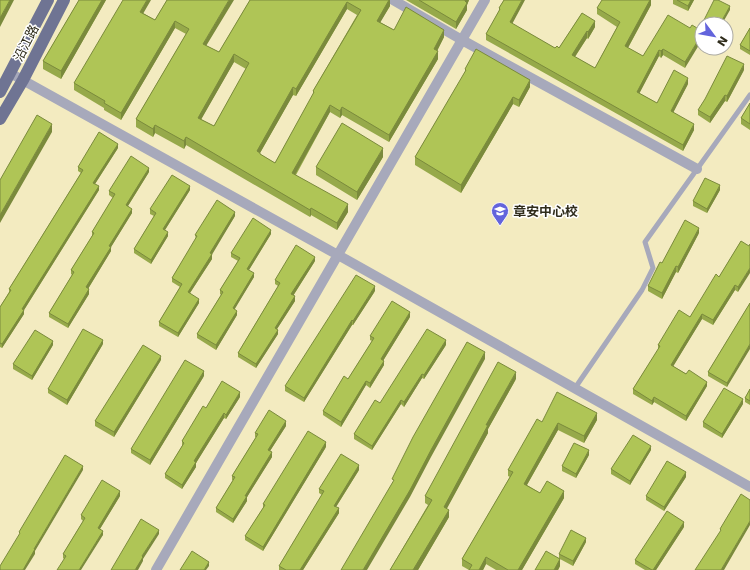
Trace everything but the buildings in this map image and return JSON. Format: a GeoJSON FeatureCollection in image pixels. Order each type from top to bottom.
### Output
{"type":"FeatureCollection","features":[{"type":"Feature","properties":{"kind":"main road","name":"沿江路"},"geometry":{"type":"LineString","coordinates":[[0,92],[48,0]]}},
{"type":"Feature","properties":{"kind":"main road","name":"沿江路"},"geometry":{"type":"LineString","coordinates":[[0,119],[64,0]]}},
{"type":"Feature","properties":{"kind":"street"},"geometry":{"type":"LineString","coordinates":[[393,0],[462,40],[697,169]]}},
{"type":"Feature","properties":{"kind":"street"},"geometry":{"type":"LineString","coordinates":[[156,570],[485,0]]}},
{"type":"Feature","properties":{"kind":"street"},"geometry":{"type":"LineString","coordinates":[[10,73],[338,255],[750,487]]}},
{"type":"Feature","properties":{"kind":"lane"},"geometry":{"type":"LineString","coordinates":[[575,388],[642,290],[653,268],[645,242],[750,95]]}},
{"type":"Feature","properties":{"kind":"place","name":"章安中心校"},"geometry":{"type":"Point","coordinates":[500,226]}}]}
